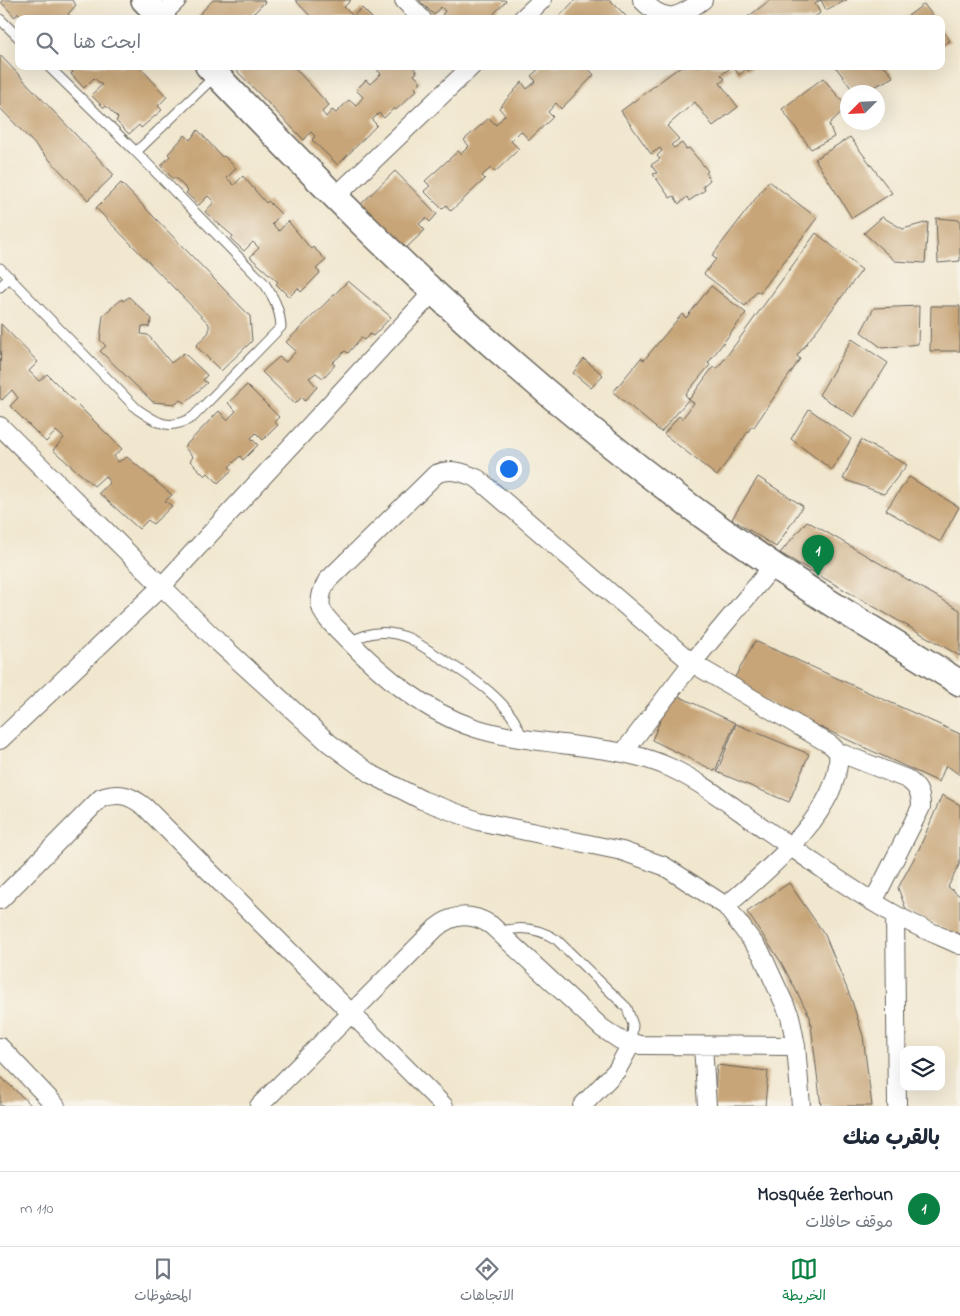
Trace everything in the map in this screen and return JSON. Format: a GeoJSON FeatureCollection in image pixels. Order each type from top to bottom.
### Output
{"type":"FeatureCollection","features":[{"type":"Feature","properties":{"kind":"street"},"geometry":{"type":"LineString","coordinates":[[404,0],[418,15]]}},
{"type":"Feature","properties":{"kind":"street"},"geometry":{"type":"LineString","coordinates":[[526,15],[542,0]]}},
{"type":"Feature","properties":{"kind":"street"},"geometry":{"type":"LineString","coordinates":[[642,0],[655,14],[660,15]]}},
{"type":"Feature","properties":{"kind":"street"},"geometry":{"type":"LineString","coordinates":[[682,15],[703,0]]}},
{"type":"Feature","properties":{"kind":"street"},"geometry":{"type":"LineString","coordinates":[[212,70],[334,197],[433,292],[515,365],[599,434],[686,501],[774,565],[817,594],[960,682]]}},
{"type":"Feature","properties":{"kind":"street"},"geometry":{"type":"LineString","coordinates":[[334,197],[466,70]]}},
{"type":"Feature","properties":{"kind":"street"},"geometry":{"type":"LineString","coordinates":[[0,740],[162,586],[433,292]]}},
{"type":"Feature","properties":{"kind":"street"},"geometry":{"type":"LineString","coordinates":[[0,426],[218,642],[329,743],[371,774],[422,800],[478,820],[622,851],[664,866],[726,906],[761,954],[790,1016],[796,1046],[801,1106]]}},
{"type":"Feature","properties":{"kind":"street"},"geometry":{"type":"LineString","coordinates":[[873,902],[921,807],[921,796],[916,786],[907,779],[838,752],[831,744],[692,663],[478,479],[460,471],[444,471],[428,479],[327,581],[319,597],[320,608],[350,642],[375,666],[421,702],[438,712],[475,728],[522,738],[624,753],[658,763],[691,779],[873,902],[895,915],[960,945]]}},
{"type":"Feature","properties":{"kind":"street"},"geometry":{"type":"LineString","coordinates":[[624,753],[692,663],[774,565]]}},
{"type":"Feature","properties":{"kind":"street"},"geometry":{"type":"LineString","coordinates":[[726,906],[792,847],[828,797],[839,761],[838,752]]}},
{"type":"Feature","properties":{"kind":"street"},"geometry":{"type":"LineString","coordinates":[[0,900],[101,798],[115,794],[131,797],[145,807],[444,1106]]}},
{"type":"Feature","properties":{"kind":"street"},"geometry":{"type":"LineString","coordinates":[[895,915],[897,1106]]}},
{"type":"Feature","properties":{"kind":"street"},"geometry":{"type":"LineString","coordinates":[[259,1106],[444,921],[453,917],[473,916],[482,919],[500,932],[602,1028],[620,1040],[631,1044],[796,1046]]}},
{"type":"Feature","properties":{"kind":"street"},"geometry":{"type":"LineString","coordinates":[[582,1106],[617,1070],[631,1044]]}},
{"type":"Feature","properties":{"kind":"street"},"geometry":{"type":"LineString","coordinates":[[704,1046],[706,1106]]}},
{"type":"Feature","properties":{"kind":"street"},"geometry":{"type":"LineString","coordinates":[[0,1047],[56,1106]]}},
{"type":"Feature","properties":{"kind":"lane"},"geometry":{"type":"LineString","coordinates":[[0,19],[15,34]]}},
{"type":"Feature","properties":{"kind":"lane"},"geometry":{"type":"LineString","coordinates":[[0,268],[137,409],[153,420],[167,424],[179,425],[193,417],[281,327],[280,314],[275,299],[264,283],[136,152],[52,70]]}},
{"type":"Feature","properties":{"kind":"lane"},"geometry":{"type":"LineString","coordinates":[[136,152],[212,70]]}},
{"type":"Feature","properties":{"kind":"lane"},"geometry":{"type":"LineString","coordinates":[[0,287],[10,277]]}},
{"type":"Feature","properties":{"kind":"lane"},"geometry":{"type":"LineString","coordinates":[[350,642],[378,632],[400,635],[411,639],[503,703],[515,719],[522,738]]}},
{"type":"Feature","properties":{"kind":"lane"},"geometry":{"type":"LineString","coordinates":[[500,932],[510,929],[530,928],[549,934],[558,940],[627,1008],[633,1025],[631,1044]]}},
{"type":"Feature","properties":{"kind":"building"},"geometry":{"type":"Polygon","coordinates":[[[3,0],[72,0],[76,5],[69,15],[20,15],[18,13],[15,17],[1,2],[3,0]]]}},
{"type":"Feature","properties":{"kind":"building"},"geometry":{"type":"Polygon","coordinates":[[[213,0],[263,0],[265,2],[252,15],[247,13],[245,15],[199,15],[213,0]]]}},
{"type":"Feature","properties":{"kind":"building"},"geometry":{"type":"Polygon","coordinates":[[[295,0],[351,0],[344,7],[352,15],[309,15],[295,0]]]}},
{"type":"Feature","properties":{"kind":"building"},"geometry":{"type":"Polygon","coordinates":[[[419,0],[506,1],[493,15],[442,15],[445,11],[441,7],[434,15],[419,0]]]}},
{"type":"Feature","properties":{"kind":"building"},"geometry":{"type":"Polygon","coordinates":[[[575,0],[610,0],[625,15],[561,15],[575,0]]]}},
{"type":"Feature","properties":{"kind":"building"},"geometry":{"type":"Polygon","coordinates":[[[770,0],[821,0],[815,3],[820,13],[818,15],[750,15],[770,0]]]}},
{"type":"Feature","properties":{"kind":"building"},"geometry":{"type":"Polygon","coordinates":[[[821,0],[847,0],[826,10],[821,0]]]}},
{"type":"Feature","properties":{"kind":"building"},"geometry":{"type":"Polygon","coordinates":[[[924,4],[932,15],[909,15],[924,4]]]}},
{"type":"Feature","properties":{"kind":"building"},"geometry":{"type":"Polygon","coordinates":[[[362,8],[369,15],[354,15],[362,8]]]}},
{"type":"Feature","properties":{"kind":"building"},"geometry":{"type":"Polygon","coordinates":[[[945,34],[950,41],[945,44],[945,34]]]}},
{"type":"Feature","properties":{"kind":"building"},"geometry":{"type":"Polygon","coordinates":[[[0,55],[114,175],[88,200],[0,108],[0,55]]]}},
{"type":"Feature","properties":{"kind":"building"},"geometry":{"type":"Polygon","coordinates":[[[71,70],[143,70],[167,97],[158,106],[162,110],[141,128],[139,125],[129,134],[116,121],[118,118],[91,95],[102,85],[94,78],[84,88],[71,74],[73,72],[71,70]]]}},
{"type":"Feature","properties":{"kind":"building"},"geometry":{"type":"Polygon","coordinates":[[[236,70],[297,70],[329,105],[322,112],[326,117],[332,110],[336,113],[349,100],[356,106],[363,97],[356,90],[366,80],[370,84],[381,74],[378,70],[415,70],[417,72],[414,75],[421,82],[415,88],[417,90],[396,110],[394,108],[384,118],[379,113],[372,120],[377,125],[338,165],[312,140],[315,136],[311,132],[304,140],[236,70]]]}},
{"type":"Feature","properties":{"kind":"building"},"geometry":{"type":"Polygon","coordinates":[[[538,70],[590,70],[594,75],[561,109],[556,103],[548,112],[553,117],[529,140],[521,131],[511,141],[519,149],[495,172],[491,168],[486,172],[482,176],[485,179],[451,211],[446,205],[442,209],[424,191],[430,186],[425,181],[458,151],[461,154],[469,146],[464,140],[489,118],[496,125],[505,115],[499,108],[522,82],[527,89],[536,81],[531,76],[538,70]]]}},
{"type":"Feature","properties":{"kind":"building"},"geometry":{"type":"Polygon","coordinates":[[[676,70],[728,70],[721,75],[725,79],[720,83],[738,107],[713,126],[695,102],[667,126],[679,139],[671,145],[674,148],[682,143],[686,149],[689,148],[708,171],[706,173],[710,180],[703,186],[705,190],[689,201],[687,197],[679,204],[674,196],[670,198],[653,174],[657,173],[651,165],[660,159],[657,156],[662,151],[660,148],[651,154],[621,111],[676,70]]]}},
{"type":"Feature","properties":{"kind":"building"},"geometry":{"type":"Polygon","coordinates":[[[736,70],[745,70],[739,75],[736,70]]]}},
{"type":"Feature","properties":{"kind":"building"},"geometry":{"type":"Polygon","coordinates":[[[838,70],[888,70],[893,77],[878,85],[849,85],[838,70]]]}},
{"type":"Feature","properties":{"kind":"building"},"geometry":{"type":"Polygon","coordinates":[[[823,78],[840,99],[840,114],[829,124],[834,137],[811,149],[782,109],[823,78]]]}},
{"type":"Feature","properties":{"kind":"building"},"geometry":{"type":"Polygon","coordinates":[[[198,130],[222,157],[224,156],[236,168],[227,178],[234,185],[243,176],[266,203],[268,201],[281,214],[272,224],[279,231],[288,221],[311,249],[313,247],[326,260],[316,269],[320,273],[301,292],[298,288],[289,297],[276,284],[278,282],[250,257],[259,248],[253,242],[244,251],[231,239],[233,236],[205,212],[214,202],[208,196],[199,205],[186,193],[188,191],[175,177],[173,179],[161,166],[170,156],[168,154],[185,135],[190,140],[198,130]]]}},
{"type":"Feature","properties":{"kind":"building"},"geometry":{"type":"Polygon","coordinates":[[[850,137],[892,193],[852,218],[815,159],[850,137]]]}},
{"type":"Feature","properties":{"kind":"building"},"geometry":{"type":"Polygon","coordinates":[[[395,171],[437,214],[430,222],[426,218],[419,224],[425,230],[405,249],[361,204],[395,171]]]}},
{"type":"Feature","properties":{"kind":"building"},"geometry":{"type":"Polygon","coordinates":[[[769,181],[817,218],[760,293],[757,291],[745,306],[704,274],[716,259],[712,256],[769,181]]]}},
{"type":"Feature","properties":{"kind":"building"},"geometry":{"type":"Polygon","coordinates":[[[121,183],[250,316],[252,341],[221,371],[196,346],[209,332],[209,324],[96,208],[121,183]]]}},
{"type":"Feature","properties":{"kind":"building"},"geometry":{"type":"Polygon","coordinates":[[[882,217],[903,229],[928,222],[925,263],[895,261],[864,233],[882,217]]]}},
{"type":"Feature","properties":{"kind":"building"},"geometry":{"type":"Polygon","coordinates":[[[936,218],[960,220],[960,261],[938,263],[936,218]]]}},
{"type":"Feature","properties":{"kind":"building"},"geometry":{"type":"Polygon","coordinates":[[[816,233],[862,270],[797,356],[800,359],[754,427],[752,426],[717,476],[664,434],[679,416],[682,419],[694,403],[689,400],[713,367],[717,369],[816,233]]]}},
{"type":"Feature","properties":{"kind":"building"},"geometry":{"type":"Polygon","coordinates":[[[348,281],[391,317],[373,336],[370,334],[364,340],[361,338],[348,353],[345,351],[332,363],[335,365],[323,378],[316,373],[309,378],[317,387],[305,401],[302,397],[295,404],[262,372],[279,357],[286,362],[296,351],[286,342],[348,281]]]}},
{"type":"Feature","properties":{"kind":"building"},"geometry":{"type":"Polygon","coordinates":[[[711,286],[746,313],[708,363],[710,365],[685,395],[689,399],[661,432],[613,392],[641,358],[644,360],[682,314],[686,318],[711,286]]]}},
{"type":"Feature","properties":{"kind":"building"},"geometry":{"type":"Polygon","coordinates":[[[129,297],[152,319],[149,327],[142,326],[141,334],[148,335],[171,363],[184,353],[207,375],[203,380],[207,383],[185,403],[180,400],[176,404],[153,402],[100,351],[106,346],[100,340],[103,315],[122,299],[123,301],[129,297]]]}},
{"type":"Feature","properties":{"kind":"building"},"geometry":{"type":"Polygon","coordinates":[[[919,306],[918,344],[882,348],[861,332],[874,308],[919,306]]]}},
{"type":"Feature","properties":{"kind":"building"},"geometry":{"type":"Polygon","coordinates":[[[931,306],[960,306],[960,351],[930,351],[931,306]]]}},
{"type":"Feature","properties":{"kind":"building"},"geometry":{"type":"Polygon","coordinates":[[[1,324],[38,362],[29,371],[39,381],[47,374],[122,449],[114,456],[118,462],[127,457],[172,495],[165,501],[172,506],[153,524],[148,520],[139,529],[99,493],[110,483],[105,476],[94,486],[53,450],[64,438],[56,431],[46,442],[10,406],[18,398],[12,390],[2,400],[0,398],[1,324]]]}},
{"type":"Feature","properties":{"kind":"building"},"geometry":{"type":"Polygon","coordinates":[[[852,339],[888,363],[854,417],[819,395],[852,339]]]}},
{"type":"Feature","properties":{"kind":"building"},"geometry":{"type":"Polygon","coordinates":[[[584,359],[603,375],[591,388],[573,373],[584,359]]]}},
{"type":"Feature","properties":{"kind":"building"},"geometry":{"type":"Polygon","coordinates":[[[247,385],[279,417],[274,422],[278,425],[263,440],[256,433],[251,438],[258,445],[243,460],[240,456],[229,467],[232,470],[218,483],[208,473],[205,476],[190,461],[193,457],[184,447],[219,411],[227,420],[236,411],[228,403],[247,385]]]}},
{"type":"Feature","properties":{"kind":"building"},"geometry":{"type":"Polygon","coordinates":[[[809,409],[851,439],[832,470],[791,439],[809,409]]]}},
{"type":"Feature","properties":{"kind":"building"},"geometry":{"type":"Polygon","coordinates":[[[861,440],[907,465],[884,494],[843,479],[861,440]]]}},
{"type":"Feature","properties":{"kind":"building"},"geometry":{"type":"Polygon","coordinates":[[[758,477],[803,506],[776,547],[732,519],[758,477]]]}},
{"type":"Feature","properties":{"kind":"building"},"geometry":{"type":"Polygon","coordinates":[[[909,477],[959,507],[940,542],[886,510],[909,477]]]}},
{"type":"Feature","properties":{"kind":"building"},"geometry":{"type":"Polygon","coordinates":[[[807,521],[960,610],[960,656],[780,553],[807,521]]]}},
{"type":"Feature","properties":{"kind":"building"},"geometry":{"type":"Polygon","coordinates":[[[755,641],[960,734],[960,775],[946,765],[939,782],[731,684],[755,641]]]}},
{"type":"Feature","properties":{"kind":"building"},"geometry":{"type":"Polygon","coordinates":[[[672,693],[735,723],[715,771],[652,740],[672,693]]]}},
{"type":"Feature","properties":{"kind":"building"},"geometry":{"type":"Polygon","coordinates":[[[736,724],[809,754],[789,802],[717,772],[736,724]]]}},
{"type":"Feature","properties":{"kind":"building"},"geometry":{"type":"Polygon","coordinates":[[[942,795],[960,805],[960,863],[948,887],[960,896],[960,936],[907,912],[898,888],[919,849],[942,795]]]}},
{"type":"Feature","properties":{"kind":"building"},"geometry":{"type":"Polygon","coordinates":[[[789,883],[825,935],[852,1001],[863,1036],[872,1106],[821,1106],[810,1017],[781,962],[747,912],[789,883]]]}},
{"type":"Feature","properties":{"kind":"building"},"geometry":{"type":"Polygon","coordinates":[[[717,1065],[768,1071],[765,1106],[714,1106],[717,1065]]]}},
{"type":"Feature","properties":{"kind":"building"},"geometry":{"type":"Polygon","coordinates":[[[0,1076],[32,1106],[0,1106],[0,1076]]]}},
{"type":"Feature","properties":{"kind":"place","name":"Mosquée Zerhoun"},"geometry":{"type":"Point","coordinates":[818,576]}}]}
